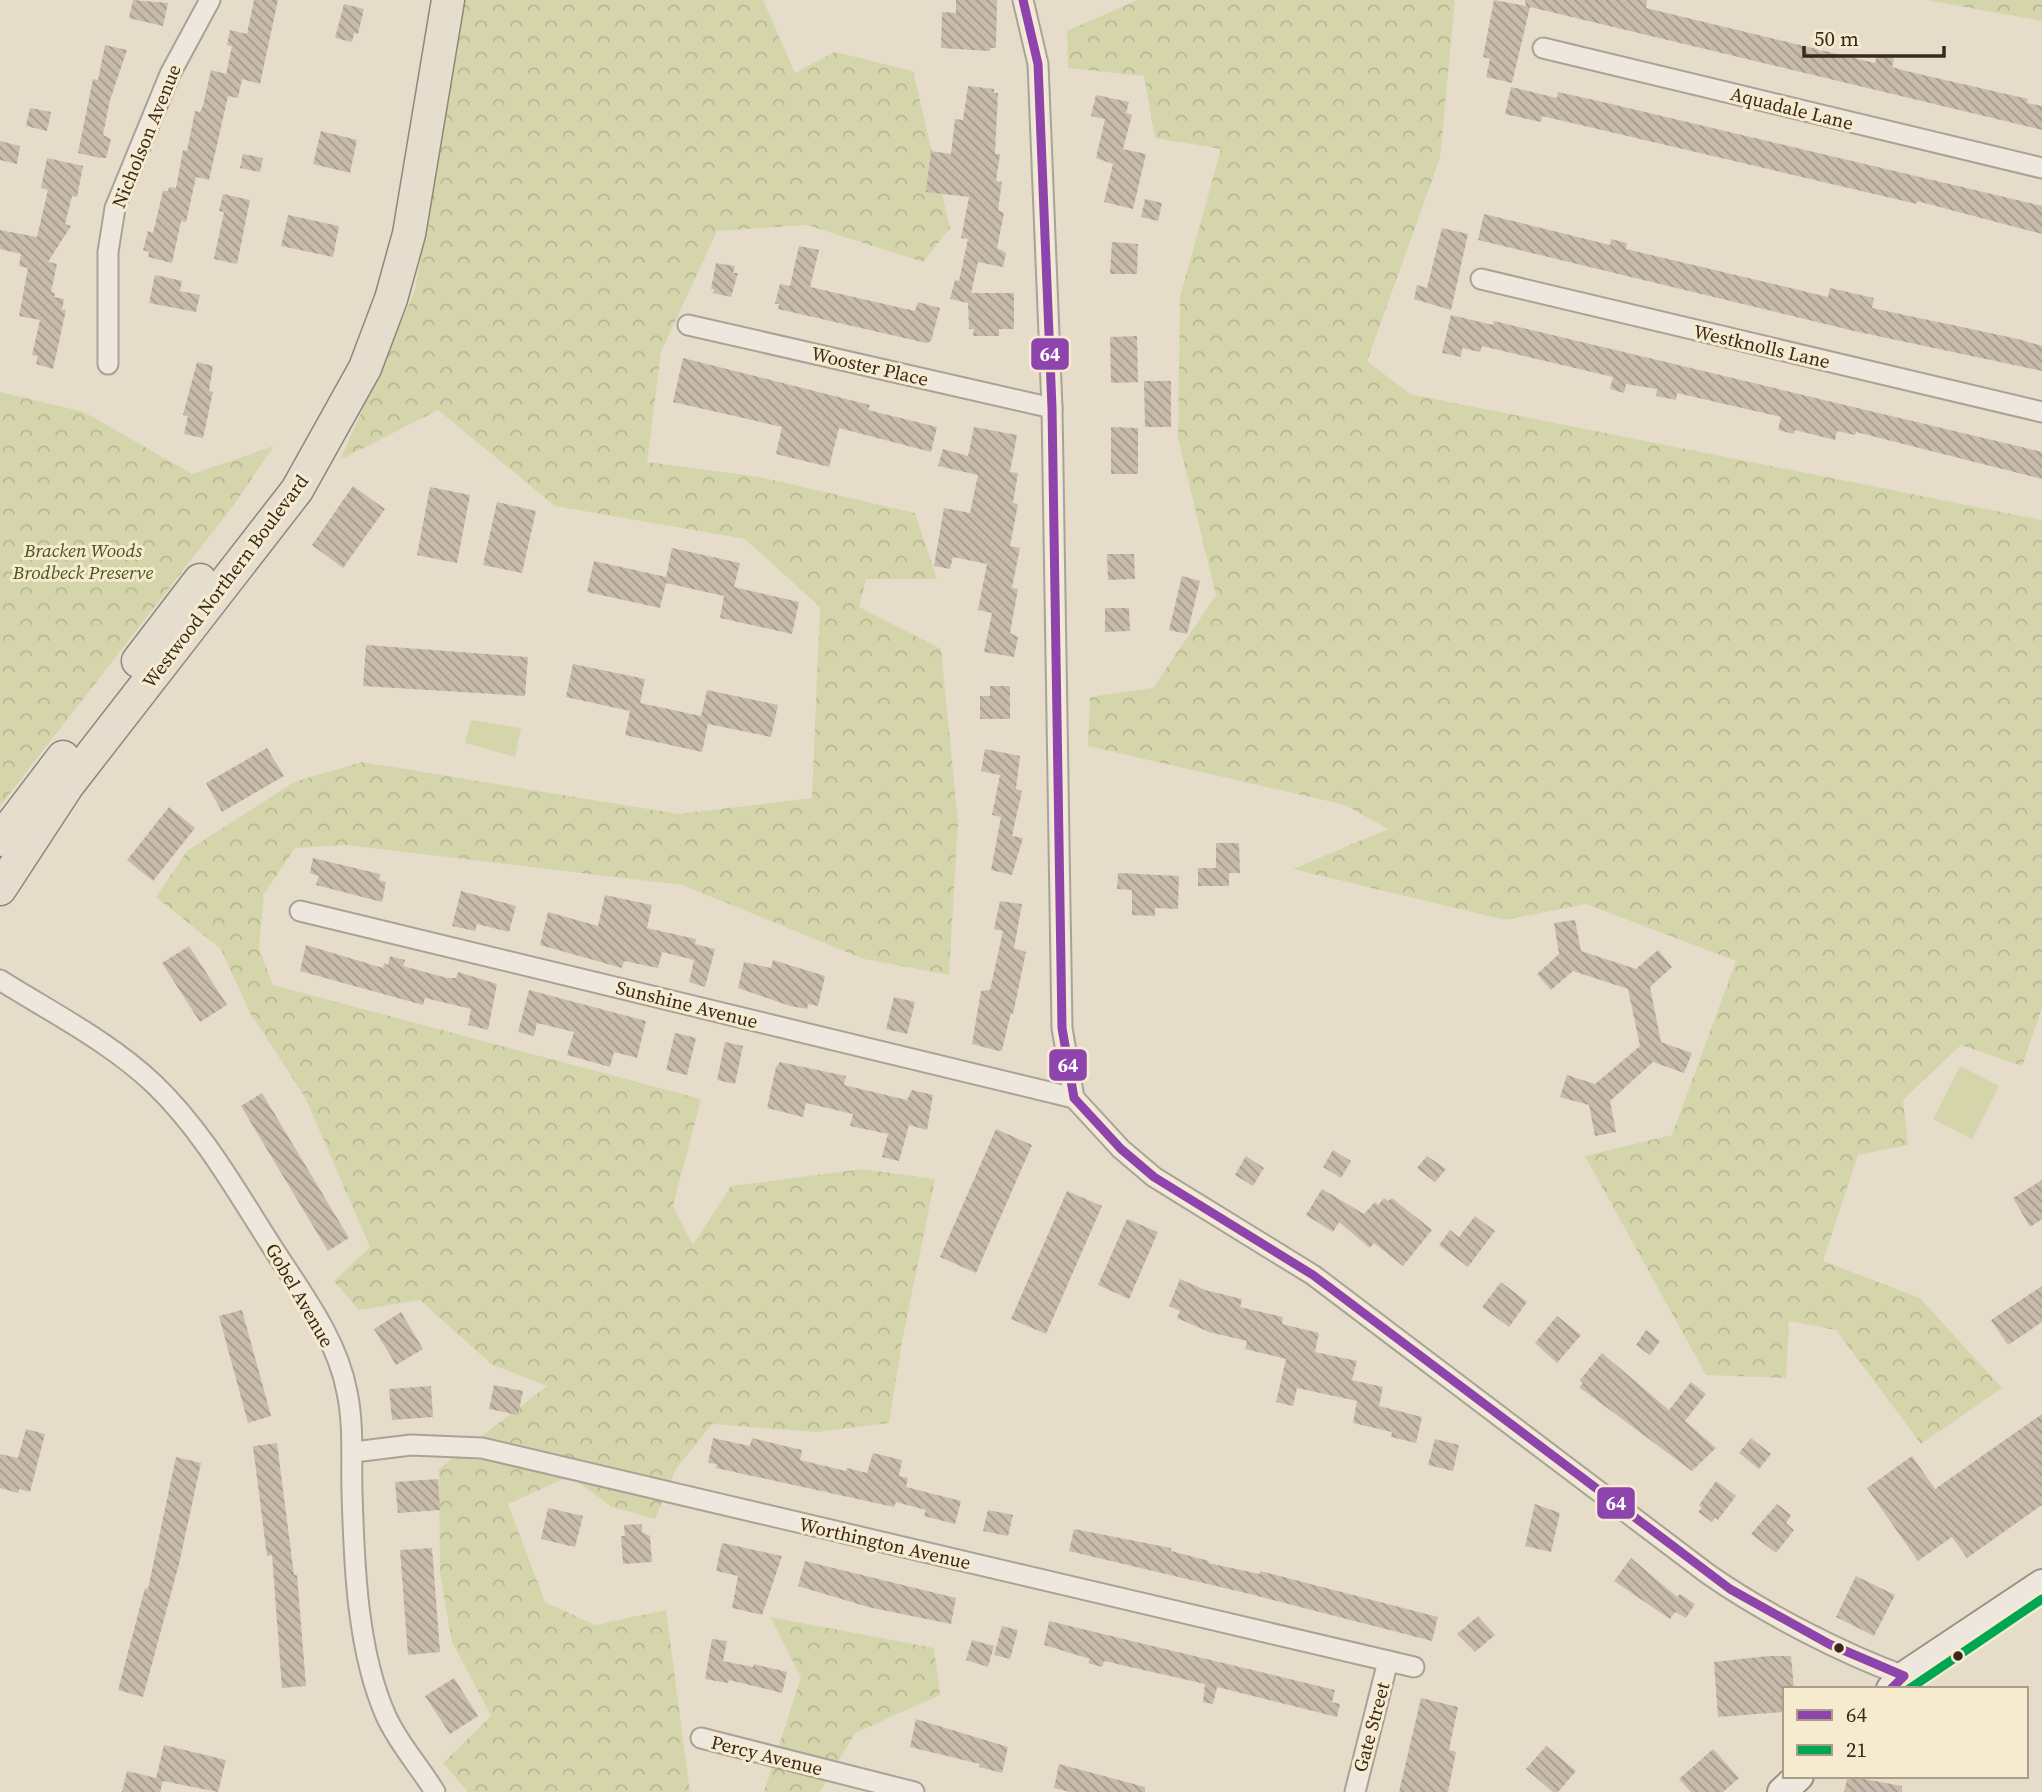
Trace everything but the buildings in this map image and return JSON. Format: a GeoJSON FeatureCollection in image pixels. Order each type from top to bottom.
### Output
{"type":"FeatureCollection","features":[{"type":"Feature","properties":{"kind":"main road","name":"Westwood Northern Boulevard"},"geometry":{"type":"LineString","coordinates":[[0,840],[281,476],[324,407],[348,355],[386,248],[426,0]]}},
{"type":"Feature","properties":{"kind":"main road","name":"Westwood Northern Boulevard"},"geometry":{"type":"LineString","coordinates":[[0,889],[68,785],[297,490],[365,368],[391,299],[409,234],[448,0]]}},
{"type":"Feature","properties":{"kind":"main road"},"geometry":{"type":"LineString","coordinates":[[1898,1682],[2042,1584]]}},
{"type":"Feature","properties":{"kind":"main road"},"geometry":{"type":"LineString","coordinates":[[1782,1792],[1797,1778]]}},
{"type":"Feature","properties":{"kind":"street","name":"Nicholson Avenue"},"geometry":{"type":"LineString","coordinates":[[108,365],[108,252],[115,208],[170,74],[210,0]]}},
{"type":"Feature","properties":{"kind":"street"},"geometry":{"type":"LineString","coordinates":[[1023,0],[1038,64],[1052,408],[1062,1028],[1074,1098],[1121,1149],[1154,1177],[1312,1275],[1730,1590],[1869,1663],[1898,1682]]}},
{"type":"Feature","properties":{"kind":"street","name":"Aquadale Lane"},"geometry":{"type":"LineString","coordinates":[[1542,48],[2042,168]]}},
{"type":"Feature","properties":{"kind":"street","name":"Westknolls Lane"},"geometry":{"type":"LineString","coordinates":[[1481,279],[2042,412]]}},
{"type":"Feature","properties":{"kind":"street","name":"Wooster Place"},"geometry":{"type":"LineString","coordinates":[[688,325],[1052,408]]}},
{"type":"Feature","properties":{"kind":"street","name":"Sunshine Avenue"},"geometry":{"type":"LineString","coordinates":[[300,911],[1074,1098]]}},
{"type":"Feature","properties":{"kind":"street","name":"Gobel Avenue"},"geometry":{"type":"LineString","coordinates":[[0,980],[127,1062],[152,1082],[204,1140],[315,1313],[333,1350],[347,1390],[354,1451],[352,1491],[362,1634],[387,1717],[435,1792]]}},
{"type":"Feature","properties":{"kind":"street","name":"Worthington Avenue"},"geometry":{"type":"LineString","coordinates":[[354,1451],[411,1445],[482,1448],[1414,1667]]}},
{"type":"Feature","properties":{"kind":"street","name":"Gate Street"},"geometry":{"type":"LineString","coordinates":[[1355,1792],[1388,1661]]}},
{"type":"Feature","properties":{"kind":"street","name":"Percy Avenue"},"geometry":{"type":"LineString","coordinates":[[701,1738],[914,1792]]}},
{"type":"Feature","properties":{"kind":"green space"},"geometry":{"type":"Polygon","coordinates":[[[461,0],[763,0],[795,73],[835,52],[913,71],[950,228],[923,262],[807,225],[717,231],[661,352],[647,462],[760,477],[915,513],[937,579],[866,579],[859,607],[941,649],[958,822],[949,975],[864,959],[682,885],[346,845],[295,848],[264,894],[259,948],[273,985],[701,1099],[673,1206],[693,1245],[731,1186],[862,1169],[935,1179],[902,1342],[889,1423],[816,1432],[712,1424],[676,1469],[655,1519],[612,1507],[570,1476],[508,1504],[545,1602],[595,1625],[666,1610],[690,1792],[468,1792],[443,1763],[491,1716],[452,1642],[440,1574],[439,1469],[547,1386],[491,1364],[420,1300],[359,1310],[334,1281],[370,1247],[305,1097],[250,1013],[221,949],[156,897],[187,851],[294,782],[362,762],[679,814],[812,798],[820,607],[745,539],[555,506],[438,410],[340,460],[415,291],[461,0]]]}},
{"type":"Feature","properties":{"kind":"green space"},"geometry":{"type":"Polygon","coordinates":[[[1138,0],[1455,0],[1440,158],[1367,361],[1410,394],[2042,520],[2042,1008],[2022,1066],[1961,1045],[1903,1100],[1908,1145],[1858,1155],[1823,1261],[1920,1298],[2002,1388],[1921,1444],[1836,1330],[1789,1321],[1786,1378],[1706,1375],[1585,1156],[1672,1135],[1736,961],[1586,904],[1505,920],[1293,869],[1388,829],[1345,805],[1088,746],[1090,697],[1153,688],[1216,595],[1178,438],[1180,297],[1221,149],[1155,138],[1144,76],[1068,68],[1067,31],[1138,0]]]}},
{"type":"Feature","properties":{"kind":"green space"},"geometry":{"type":"Polygon","coordinates":[[[1926,0],[2042,0],[2042,21],[1926,0]]]}},
{"type":"Feature","properties":{"kind":"green space","name":"Bracken Woods Brodbeck Preserve"},"geometry":{"type":"Polygon","coordinates":[[[0,392],[84,412],[192,474],[274,446],[233,506],[0,806],[0,392]]]}},
{"type":"Feature","properties":{"kind":"green space"},"geometry":{"type":"Polygon","coordinates":[[[471,720],[521,728],[515,757],[465,743],[471,720]]]}},
{"type":"Feature","properties":{"kind":"green space"},"geometry":{"type":"Polygon","coordinates":[[[1960,1066],[1999,1086],[1972,1139],[1933,1119],[1960,1066]]]}},
{"type":"Feature","properties":{"kind":"green space"},"geometry":{"type":"Polygon","coordinates":[[[770,1617],[934,1648],[940,1695],[855,1733],[820,1792],[764,1792],[801,1677],[770,1617]]]}},
{"type":"Feature","properties":{"kind":"transit line","name":"64"},"geometry":{"type":"LineString","coordinates":[[1023,0],[1038,64],[1052,408],[1062,1028],[1074,1098],[1121,1149],[1154,1177],[1313,1275],[1730,1589],[1829,1644],[1904,1676],[1893,1687]]}},
{"type":"Feature","properties":{"kind":"transit line","name":"21"},"geometry":{"type":"LineString","coordinates":[[1912,1687],[2042,1599]]}}]}
